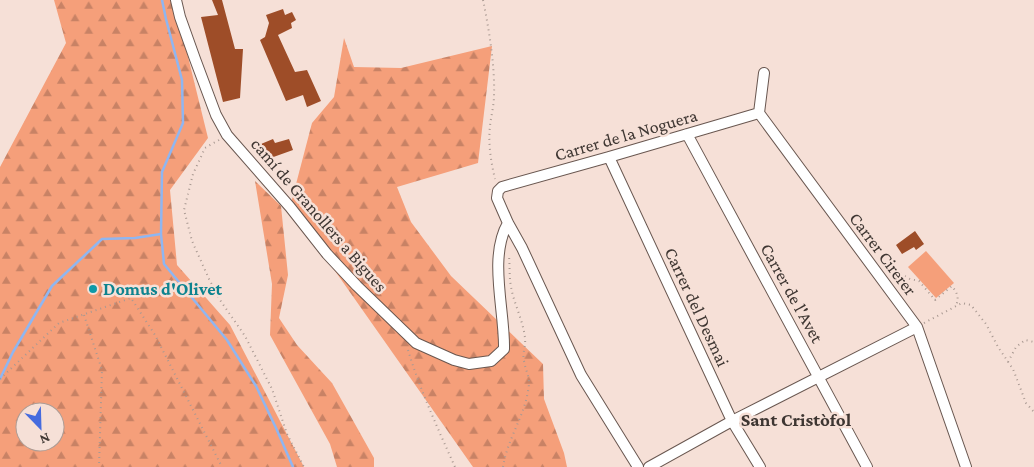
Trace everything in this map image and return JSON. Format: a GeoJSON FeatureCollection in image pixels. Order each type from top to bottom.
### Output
{"type":"FeatureCollection","features":[{"type":"Feature","properties":{"kind":"street","name":"camí de Granollers a Bigues"},"geometry":{"type":"LineString","coordinates":[[176,0],[194,59],[216,115],[227,134],[327,254],[416,343],[454,360],[469,364],[491,361],[504,349],[499,282],[499,250],[503,232],[508,223]]}},
{"type":"Feature","properties":{"kind":"street"},"geometry":{"type":"LineString","coordinates":[[759,113],[764,73]]}},
{"type":"Feature","properties":{"kind":"street","name":"Carrer de la Noguera"},"geometry":{"type":"LineString","coordinates":[[500,189],[759,113]]}},
{"type":"Feature","properties":{"kind":"street","name":"Carrer Cirerer"},"geometry":{"type":"LineString","coordinates":[[759,113],[918,327],[966,467]]}},
{"type":"Feature","properties":{"kind":"street","name":"Carrer de l'Avet"},"geometry":{"type":"LineString","coordinates":[[687,134],[867,467]]}},
{"type":"Feature","properties":{"kind":"street","name":"Carrer del Desmai"},"geometry":{"type":"LineString","coordinates":[[610,157],[732,422],[760,467]]}},
{"type":"Feature","properties":{"kind":"street"},"geometry":{"type":"LineString","coordinates":[[500,189],[497,198],[581,375],[638,467]]}},
{"type":"Feature","properties":{"kind":"street"},"geometry":{"type":"LineString","coordinates":[[649,467],[732,422],[918,327]]}},
{"type":"Feature","properties":{"kind":"path"},"geometry":{"type":"LineString","coordinates":[[483,0],[494,82],[490,127],[491,162],[500,189]]}},
{"type":"Feature","properties":{"kind":"path"},"geometry":{"type":"LineString","coordinates":[[227,134],[205,148],[193,174],[184,210],[192,241],[209,279],[220,300],[244,336],[272,389],[287,434],[304,467]]}},
{"type":"Feature","properties":{"kind":"path"},"geometry":{"type":"LineString","coordinates":[[503,467],[523,409],[528,391],[529,376],[523,360],[526,340],[511,287],[509,254]]}},
{"type":"Feature","properties":{"kind":"path"},"geometry":{"type":"LineString","coordinates":[[885,283],[898,272],[910,279],[919,281],[935,300],[952,286],[957,292],[956,306]]}},
{"type":"Feature","properties":{"kind":"path"},"geometry":{"type":"LineString","coordinates":[[0,379],[59,323],[131,298],[155,335],[222,467]]}},
{"type":"Feature","properties":{"kind":"path"},"geometry":{"type":"LineString","coordinates":[[918,327],[962,303],[972,305],[986,324],[998,347],[1013,369],[1026,404],[1034,412]]}},
{"type":"Feature","properties":{"kind":"path"},"geometry":{"type":"LineString","coordinates":[[84,314],[102,370],[99,467]]}},
{"type":"Feature","properties":{"kind":"path"},"geometry":{"type":"LineString","coordinates":[[1008,362],[1016,347],[1025,340],[1034,342]]}},
{"type":"Feature","properties":{"kind":"path"},"geometry":{"type":"LineString","coordinates":[[406,344],[437,428],[456,467]]}},
{"type":"Feature","properties":{"kind":"green space"},"geometry":{"type":"Polygon","coordinates":[[[54,0],[174,0],[208,138],[170,190],[177,265],[230,325],[304,467],[0,467],[0,167],[66,43],[54,0]]]}},
{"type":"Feature","properties":{"kind":"green space"},"geometry":{"type":"Polygon","coordinates":[[[344,38],[354,67],[401,68],[492,46],[478,163],[397,187],[411,222],[451,276],[543,364],[544,399],[564,453],[567,467],[473,467],[290,207],[312,123],[334,97],[344,38]]]}},
{"type":"Feature","properties":{"kind":"green space"},"geometry":{"type":"Polygon","coordinates":[[[255,181],[281,206],[288,275],[279,318],[297,345],[332,383],[374,458],[374,467],[337,467],[330,444],[270,335],[272,284],[255,181]]]}},
{"type":"Feature","properties":{"kind":"green space"},"geometry":{"type":"Polygon","coordinates":[[[926,251],[954,283],[936,298],[908,267],[926,251]]]}},
{"type":"Feature","properties":{"kind":"building"},"geometry":{"type":"Polygon","coordinates":[[[212,0],[222,0],[235,49],[243,49],[240,98],[223,102],[201,17],[218,15],[212,0]]]}},
{"type":"Feature","properties":{"kind":"building"},"geometry":{"type":"Polygon","coordinates":[[[283,9],[285,15],[292,12],[296,20],[291,23],[292,28],[278,35],[295,72],[307,70],[321,101],[307,107],[303,95],[286,101],[260,40],[265,37],[269,23],[266,15],[283,9]]]}},
{"type":"Feature","properties":{"kind":"building"},"geometry":{"type":"Polygon","coordinates":[[[273,139],[275,143],[289,139],[293,150],[265,160],[261,144],[273,139]]]}},
{"type":"Feature","properties":{"kind":"building"},"geometry":{"type":"Polygon","coordinates":[[[915,231],[924,244],[916,250],[914,247],[902,254],[896,245],[915,231]]]}},
{"type":"Feature","properties":{"kind":"waterway"},"geometry":{"type":"LineString","coordinates":[[162,0],[182,80],[183,123],[162,172],[161,234],[164,264],[227,340],[256,386],[293,467]]}},
{"type":"Feature","properties":{"kind":"waterway"},"geometry":{"type":"LineString","coordinates":[[0,379],[13,352],[52,286],[102,239],[135,238],[161,234]]}},
{"type":"Feature","properties":{"kind":"place","name":"Domus d'Olivet"},"geometry":{"type":"Point","coordinates":[93,289]}},
{"type":"Feature","properties":{"kind":"district","name":"Sant Cristòfol"},"geometry":{"type":"Point","coordinates":[796,419]}}]}
